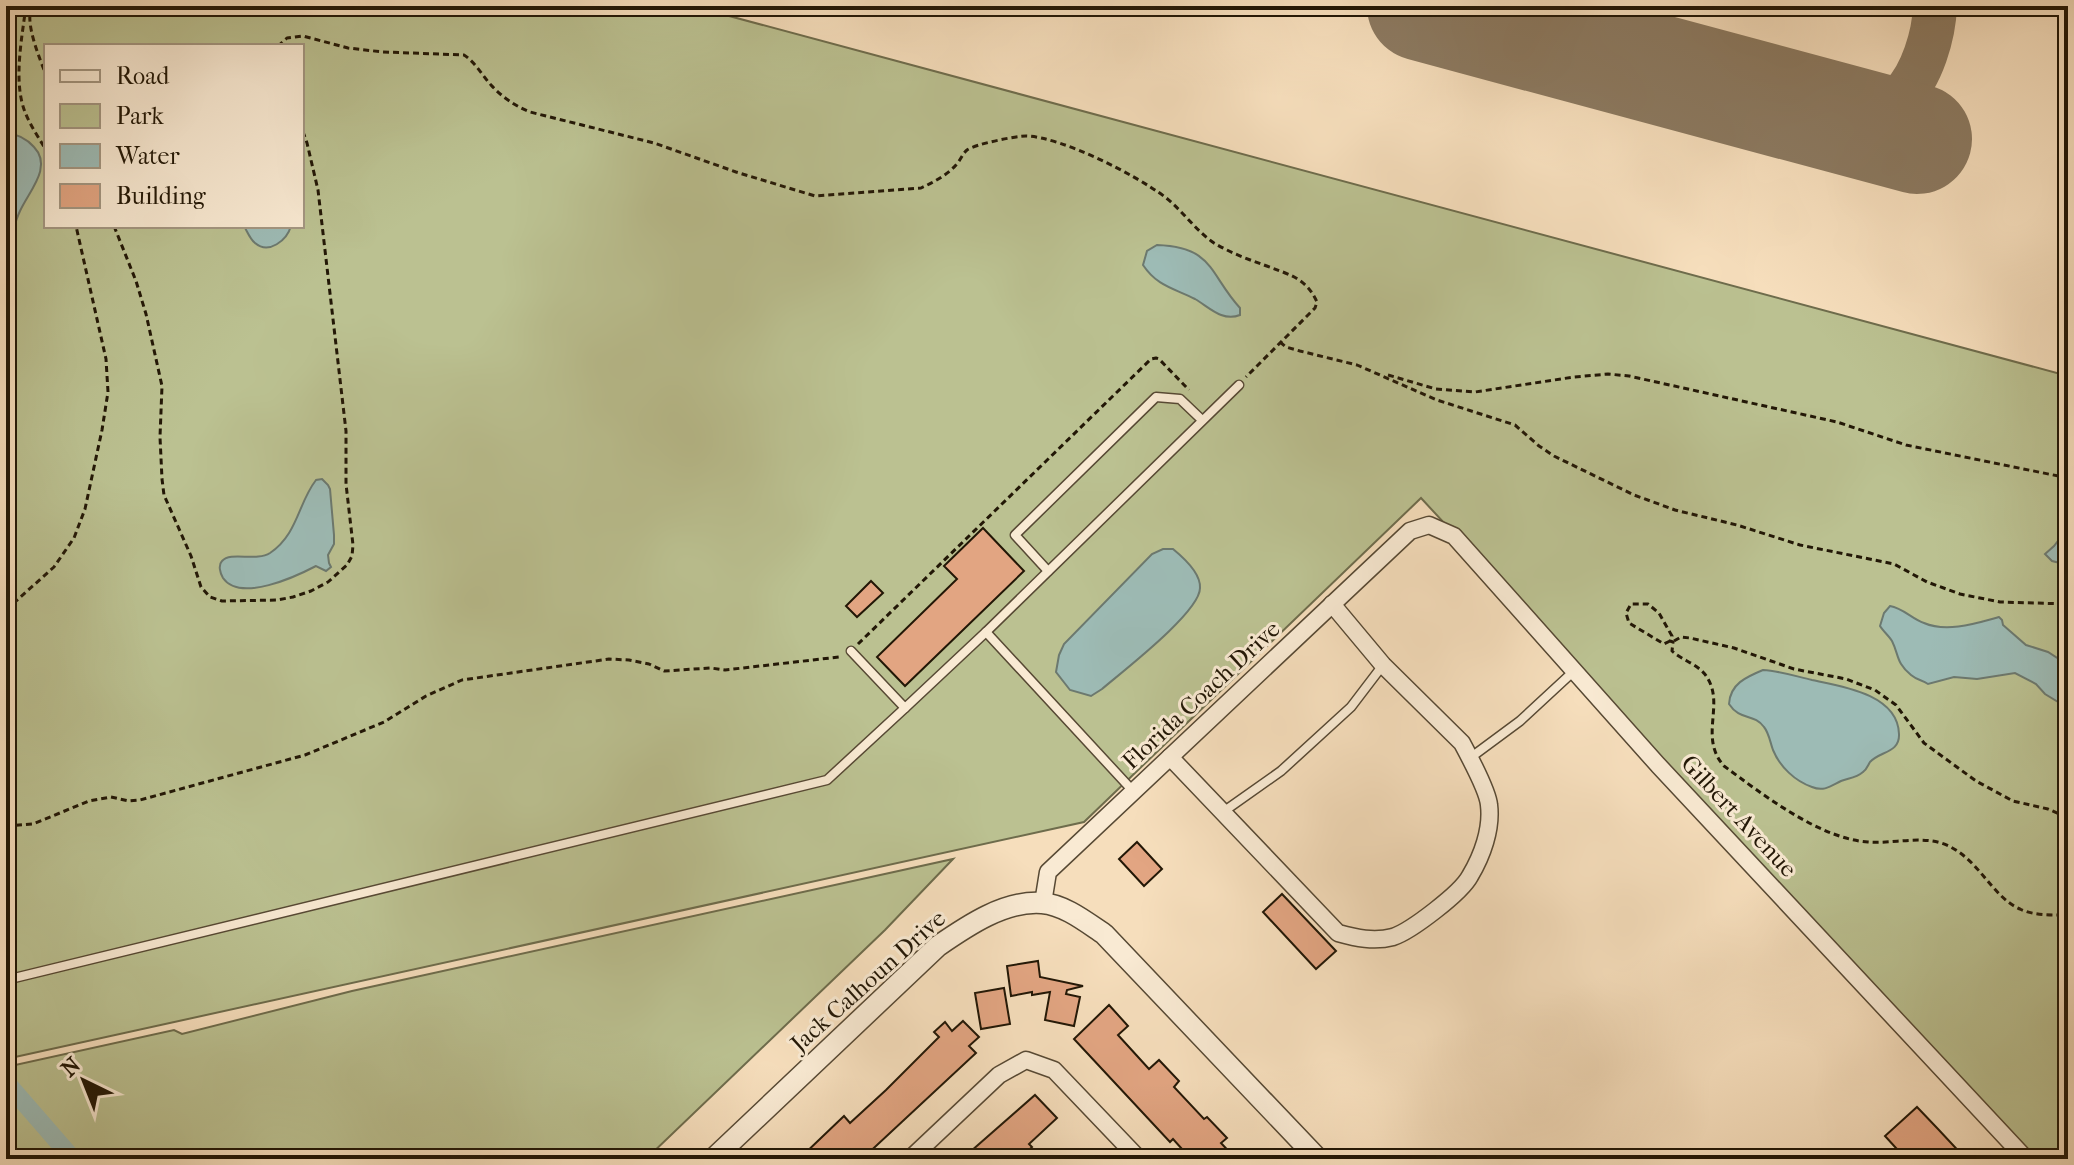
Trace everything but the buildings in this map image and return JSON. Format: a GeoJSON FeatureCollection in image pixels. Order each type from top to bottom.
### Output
{"type":"FeatureCollection","features":[{"type":"Feature","properties":{"kind":"street","name":"Gilbert Avenue"},"geometry":{"type":"LineString","coordinates":[[1410,531],[1429,525],[1454,536],[1658,765],[2026,1159]]}},
{"type":"Feature","properties":{"kind":"street","name":"Florida Coach Drive"},"geometry":{"type":"LineString","coordinates":[[1043,903],[1048,872],[1410,531]]}},
{"type":"Feature","properties":{"kind":"street"},"geometry":{"type":"LineString","coordinates":[[1170,757],[1338,933],[1364,940],[1393,937],[1427,918],[1469,879],[1487,838],[1490,804],[1470,758],[1462,743],[1383,665],[1332,604]]}},
{"type":"Feature","properties":{"kind":"street"},"geometry":{"type":"LineString","coordinates":[[1043,903],[1072,913],[1104,934],[1318,1159]]}},
{"type":"Feature","properties":{"kind":"street","name":"Jack Calhoun Drive"},"geometry":{"type":"LineString","coordinates":[[713,1159],[938,946],[978,919],[1017,906],[1043,903]]}},
{"type":"Feature","properties":{"kind":"street"},"geometry":{"type":"LineString","coordinates":[[910,1159],[999,1075],[1026,1060],[1054,1070],[1139,1159]]}},
{"type":"Feature","properties":{"kind":"lane"},"geometry":{"type":"LineString","coordinates":[[6,980],[827,780],[986,632],[1239,385]]}},
{"type":"Feature","properties":{"kind":"lane"},"geometry":{"type":"LineString","coordinates":[[1048,571],[1015,535],[1080,471],[1156,397],[1180,399],[1202,420]]}},
{"type":"Feature","properties":{"kind":"lane"},"geometry":{"type":"LineString","coordinates":[[986,632],[1133,791]]}},
{"type":"Feature","properties":{"kind":"lane"},"geometry":{"type":"LineString","coordinates":[[848,654],[905,708]]}},
{"type":"Feature","properties":{"kind":"lane"},"geometry":{"type":"LineString","coordinates":[[1223,812],[1281,771],[1351,707],[1383,665]]}},
{"type":"Feature","properties":{"kind":"lane"},"geometry":{"type":"LineString","coordinates":[[1470,758],[1520,721],[1574,671]]}},
{"type":"Feature","properties":{"kind":"path"},"geometry":{"type":"LineString","coordinates":[[26,6],[20,56],[21,100],[44,146]]}},
{"type":"Feature","properties":{"kind":"path"},"geometry":{"type":"LineString","coordinates":[[32,6],[29,11],[31,28],[44,69]]}},
{"type":"Feature","properties":{"kind":"path"},"geometry":{"type":"LineString","coordinates":[[280,44],[287,38],[303,36],[348,48],[464,55],[497,92],[530,112],[654,143],[815,196],[921,188],[954,167],[967,150],[1012,137],[1029,136],[1057,141],[1137,178],[1166,197],[1216,244],[1292,275],[1311,291]]}},
{"type":"Feature","properties":{"kind":"path"},"geometry":{"type":"LineString","coordinates":[[115,228],[146,314],[162,386],[160,437],[164,495],[201,587],[210,597],[222,601],[277,600],[311,591],[328,582],[347,565],[353,545],[346,484],[346,431],[318,190],[304,135]]}},
{"type":"Feature","properties":{"kind":"path"},"geometry":{"type":"LineString","coordinates":[[6,610],[54,567],[74,538],[85,509],[102,430],[108,392],[106,359],[76,228]]}},
{"type":"Feature","properties":{"kind":"path"},"geometry":{"type":"LineString","coordinates":[[1280,342],[1286,347],[1436,389],[1475,392],[1574,377],[1629,376],[1837,422],[1906,445],[2068,478]]}},
{"type":"Feature","properties":{"kind":"path"},"geometry":{"type":"LineString","coordinates":[[1370,370],[1437,400],[1515,425],[1554,456],[1634,495],[1675,510],[1800,545],[1894,564],[1927,582],[1960,594],[2000,602],[2068,604]]}},
{"type":"Feature","properties":{"kind":"path"},"geometry":{"type":"LineString","coordinates":[[2068,818],[2048,809],[2013,801],[1976,781],[1924,743],[1896,705],[1875,690],[1846,679],[1794,669],[1708,642],[1681,637],[1672,642],[1664,644],[1629,623],[1626,613],[1631,604],[1642,603],[1659,613],[1672,636],[1672,642],[1672,651],[1704,673],[1712,687],[1712,738],[1718,759],[1769,798],[1828,832],[1855,840],[1941,843],[1967,858],[2005,899],[2021,910],[2068,915]]}},
{"type":"Feature","properties":{"kind":"path"},"geometry":{"type":"LineString","coordinates":[[6,826],[33,824],[89,801],[111,797],[140,800],[305,755],[384,722],[426,696],[462,680],[609,659],[649,664],[664,671],[725,670],[848,654]]}},
{"type":"Feature","properties":{"kind":"green space"},"geometry":{"type":"Polygon","coordinates":[[[6,6],[692,6],[2068,376],[2068,1159],[2033,1159],[1421,498],[1084,822],[6,1059],[6,6]]]}},
{"type":"Feature","properties":{"kind":"green space"},"geometry":{"type":"Polygon","coordinates":[[[953,859],[885,930],[646,1159],[6,1159],[6,1067],[174,1030],[182,1034],[352,991],[953,859]]]}},
{"type":"Feature","properties":{"kind":"water"},"geometry":{"type":"Polygon","coordinates":[[[6,133],[28,141],[41,163],[38,179],[20,211],[6,254],[6,133]]]}},
{"type":"Feature","properties":{"kind":"water"},"geometry":{"type":"Polygon","coordinates":[[[245,228],[290,228],[282,241],[271,247],[260,246],[245,228]]]}},
{"type":"Feature","properties":{"kind":"water"},"geometry":{"type":"Polygon","coordinates":[[[1157,245],[1176,247],[1200,257],[1240,308],[1240,315],[1222,315],[1154,278],[1143,265],[1147,251],[1157,245]]]}},
{"type":"Feature","properties":{"kind":"water"},"geometry":{"type":"Polygon","coordinates":[[[322,479],[330,489],[334,535],[334,544],[328,555],[331,567],[326,571],[316,566],[283,581],[255,588],[231,585],[223,578],[220,565],[226,558],[264,556],[279,545],[292,528],[310,489],[316,480],[322,479]]]}},
{"type":"Feature","properties":{"kind":"water"},"geometry":{"type":"Polygon","coordinates":[[[2068,528],[2068,565],[2052,561],[2045,554],[2068,528]]]}},
{"type":"Feature","properties":{"kind":"water"},"geometry":{"type":"Polygon","coordinates":[[[1173,549],[1195,571],[1200,582],[1197,598],[1175,626],[1102,689],[1091,696],[1070,690],[1056,672],[1064,644],[1152,554],[1173,549]]]}},
{"type":"Feature","properties":{"kind":"water"},"geometry":{"type":"Polygon","coordinates":[[[1890,606],[1924,623],[1942,627],[1962,626],[1999,617],[2003,625],[2026,645],[2048,652],[2068,665],[2068,708],[2015,673],[1977,679],[1954,677],[1928,684],[1915,678],[1903,667],[1892,641],[1880,626],[1890,606]]]}},
{"type":"Feature","properties":{"kind":"water"},"geometry":{"type":"Polygon","coordinates":[[[1763,670],[1838,685],[1879,701],[1896,720],[1899,734],[1896,745],[1874,758],[1860,774],[1827,788],[1816,788],[1800,781],[1780,762],[1760,723],[1738,713],[1729,704],[1736,686],[1763,670]]]}},
{"type":"Feature","properties":{"kind":"waterway"},"geometry":{"type":"LineString","coordinates":[[6,1082],[73,1159]]}},
{"type":"Feature","properties":{"kind":"taxiway"},"geometry":{"type":"LineString","coordinates":[[1572,6],[1591,35],[1613,53],[1709,80]]}},
{"type":"Feature","properties":{"kind":"taxiway"},"geometry":{"type":"LineString","coordinates":[[1901,96],[1915,78],[1926,54],[1935,6]]}},
{"type":"Feature","properties":{"kind":"runway"},"geometry":{"type":"LineString","coordinates":[[1422,6],[1917,139]]}}]}
